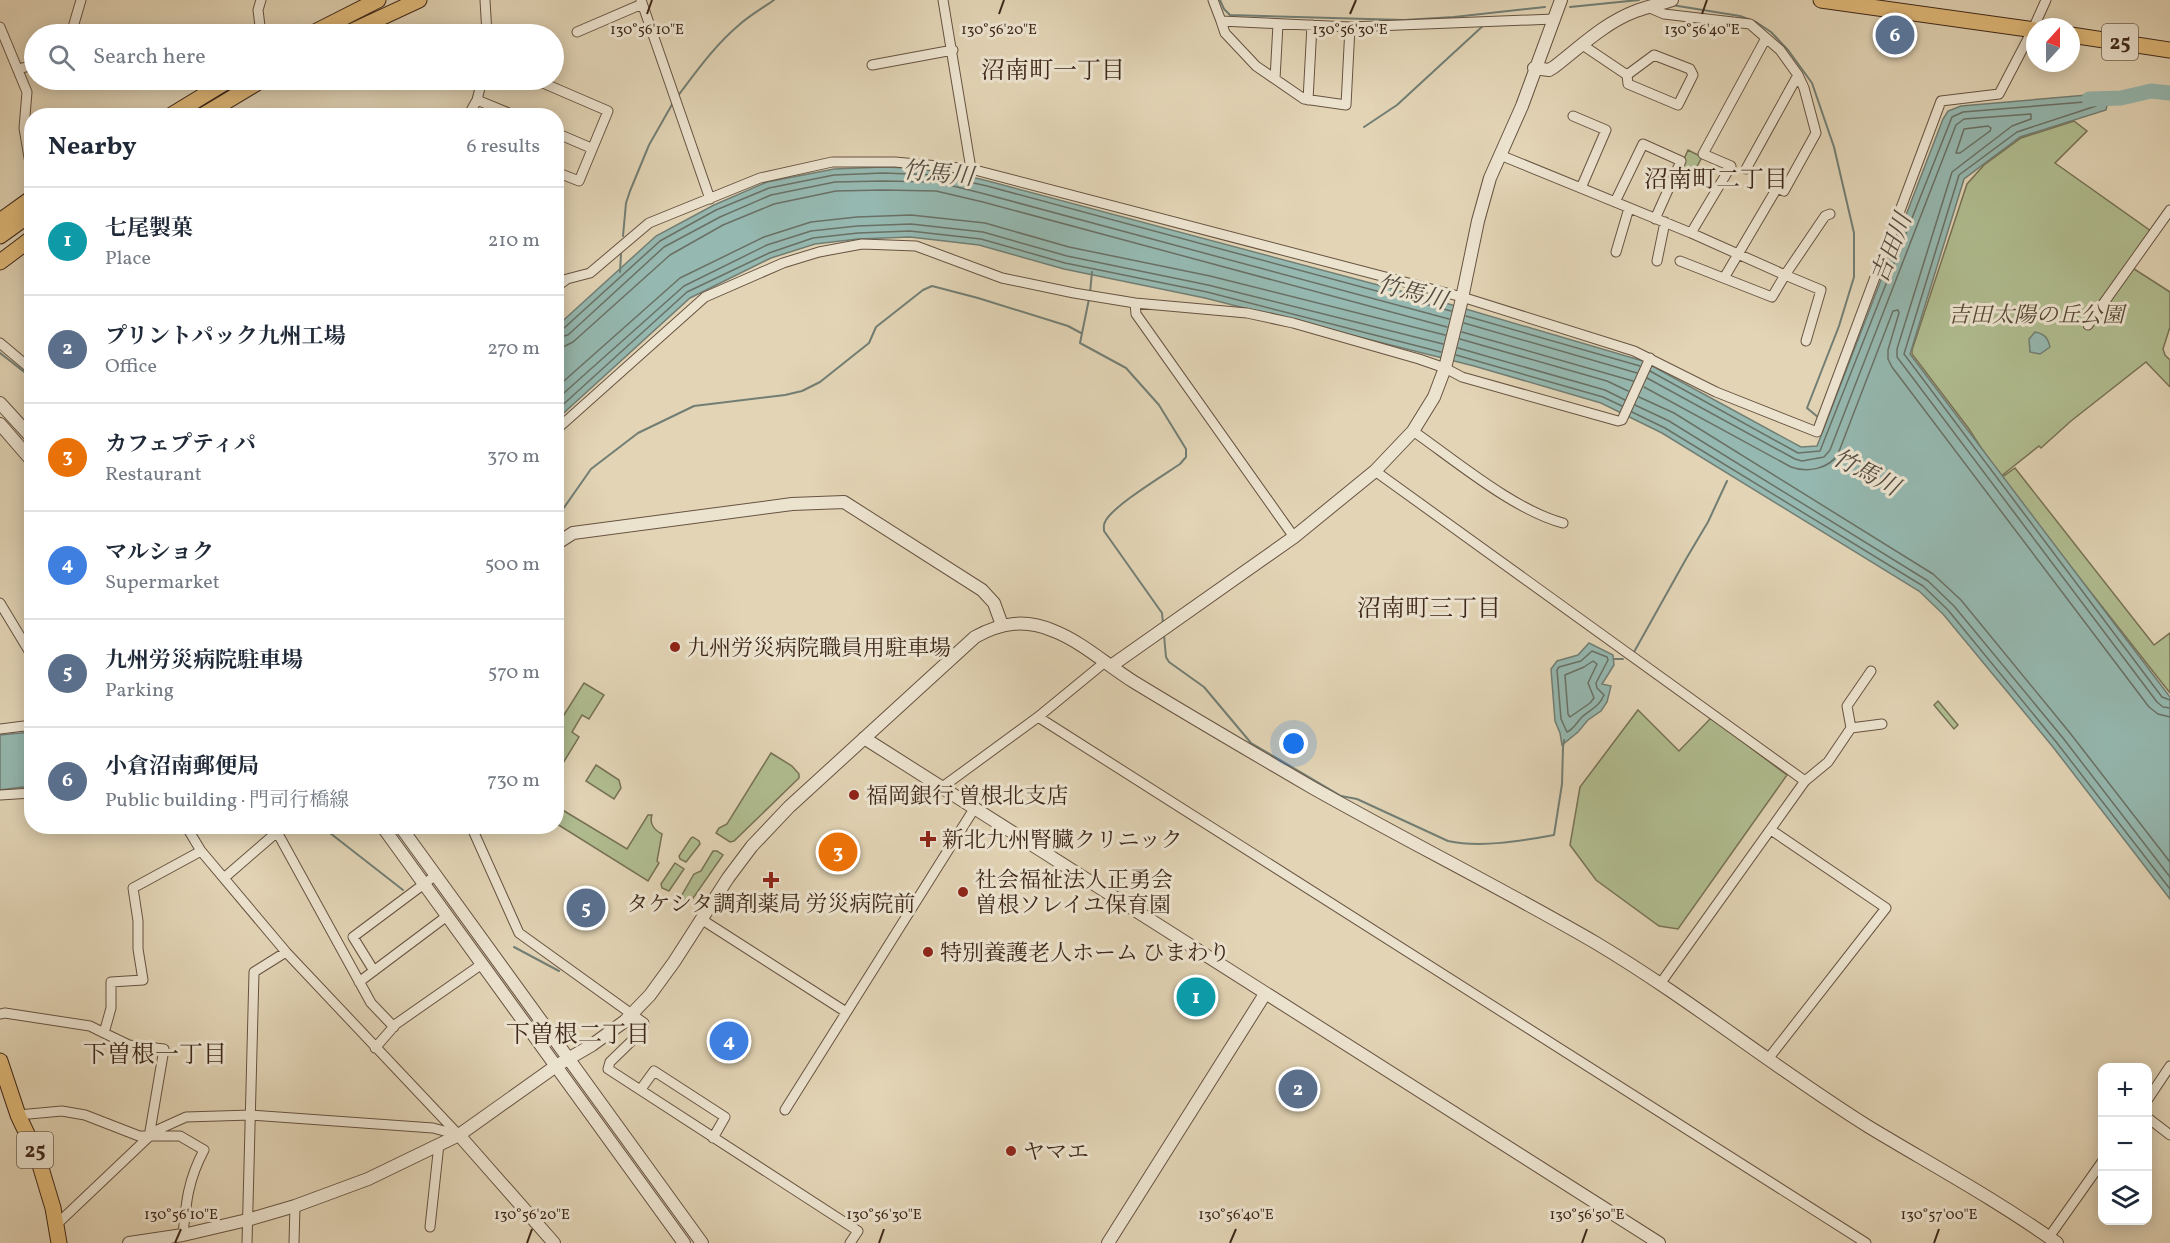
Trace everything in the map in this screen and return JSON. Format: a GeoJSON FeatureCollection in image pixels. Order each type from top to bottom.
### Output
{"type":"FeatureCollection","features":[{"type":"Feature","properties":{"kind":"main road"},"geometry":{"type":"LineString","coordinates":[[331,24],[378,0]]}},
{"type":"Feature","properties":{"kind":"main road"},"geometry":{"type":"LineString","coordinates":[[362,24],[393,5],[419,0]]}},
{"type":"Feature","properties":{"kind":"main road"},"geometry":{"type":"LineString","coordinates":[[1821,0],[1862,3],[2026,28]]}},
{"type":"Feature","properties":{"kind":"main road","name":"25"},"geometry":{"type":"LineString","coordinates":[[2080,36],[2170,50]]}},
{"type":"Feature","properties":{"kind":"main road"},"geometry":{"type":"LineString","coordinates":[[183,108],[213,90]]}},
{"type":"Feature","properties":{"kind":"main road"},"geometry":{"type":"LineString","coordinates":[[215,108],[245,90]]}},
{"type":"Feature","properties":{"kind":"main road"},"geometry":{"type":"LineString","coordinates":[[0,221],[24,204]]}},
{"type":"Feature","properties":{"kind":"main road"},"geometry":{"type":"LineString","coordinates":[[0,236],[24,230]]}},
{"type":"Feature","properties":{"kind":"main road"},"geometry":{"type":"LineString","coordinates":[[0,249],[24,231]]}},
{"type":"Feature","properties":{"kind":"main road"},"geometry":{"type":"LineString","coordinates":[[0,262],[24,232]]}},
{"type":"Feature","properties":{"kind":"main road","name":"25"},"geometry":{"type":"LineString","coordinates":[[0,1061],[18,1115],[37,1155],[53,1208],[59,1243]]}},
{"type":"Feature","properties":{"kind":"street"},"geometry":{"type":"LineString","coordinates":[[74,24],[81,0]]}},
{"type":"Feature","properties":{"kind":"street"},"geometry":{"type":"LineString","coordinates":[[260,24],[258,10],[261,0]]}},
{"type":"Feature","properties":{"kind":"street"},"geometry":{"type":"LineString","coordinates":[[484,0],[486,24]]}},
{"type":"Feature","properties":{"kind":"street"},"geometry":{"type":"LineString","coordinates":[[943,0],[971,169]]}},
{"type":"Feature","properties":{"kind":"street"},"geometry":{"type":"LineString","coordinates":[[1213,0],[1225,33],[1256,66],[1308,100],[1346,105],[1350,27]]}},
{"type":"Feature","properties":{"kind":"street"},"geometry":{"type":"LineString","coordinates":[[1534,68],[1549,70],[1581,44],[1616,21],[1637,11],[1672,0]]}},
{"type":"Feature","properties":{"kind":"street"},"geometry":{"type":"LineString","coordinates":[[2039,18],[2046,0]]}},
{"type":"Feature","properties":{"kind":"street"},"geometry":{"type":"LineString","coordinates":[[578,32],[642,2],[710,199]]}},
{"type":"Feature","properties":{"kind":"street"},"geometry":{"type":"LineString","coordinates":[[1652,7],[1664,14],[1750,24],[1780,50],[1798,75],[1804,88],[1816,132],[1784,191],[1777,188],[1740,255],[1724,278]]}},
{"type":"Feature","properties":{"kind":"street"},"geometry":{"type":"LineString","coordinates":[[940,788],[1108,664],[1163,630],[1294,537],[1375,471],[1413,431],[1434,397],[1446,365],[1478,221],[1490,178],[1522,106],[1534,68],[1558,8],[1350,27],[1221,21]]}},
{"type":"Feature","properties":{"kind":"street"},"geometry":{"type":"LineString","coordinates":[[1275,79],[1278,24]]}},
{"type":"Feature","properties":{"kind":"street"},"geometry":{"type":"LineString","coordinates":[[1308,100],[1312,26]]}},
{"type":"Feature","properties":{"kind":"street"},"geometry":{"type":"LineString","coordinates":[[0,27],[24,84]]}},
{"type":"Feature","properties":{"kind":"street"},"geometry":{"type":"LineString","coordinates":[[1691,233],[1731,166],[1703,154],[1766,38]]}},
{"type":"Feature","properties":{"kind":"street"},"geometry":{"type":"LineString","coordinates":[[1581,44],[1627,75],[1628,84],[1678,105],[1693,75],[1690,69],[1654,55],[1627,75]]}},
{"type":"Feature","properties":{"kind":"street"},"geometry":{"type":"LineString","coordinates":[[564,281],[590,273],[649,223],[760,178],[832,162],[895,162],[971,169],[1462,300],[1634,351],[1716,392],[1817,432],[1941,101],[1999,94],[2026,44]]}},
{"type":"Feature","properties":{"kind":"street"},"geometry":{"type":"LineString","coordinates":[[872,64],[953,50]]}},
{"type":"Feature","properties":{"kind":"street"},"geometry":{"type":"LineString","coordinates":[[18,69],[24,68]]}},
{"type":"Feature","properties":{"kind":"street"},"geometry":{"type":"LineString","coordinates":[[1746,169],[1798,75]]}},
{"type":"Feature","properties":{"kind":"street"},"geometry":{"type":"LineString","coordinates":[[26,90],[26,108]]}},
{"type":"Feature","properties":{"kind":"street"},"geometry":{"type":"LineString","coordinates":[[472,108],[480,90]]}},
{"type":"Feature","properties":{"kind":"street"},"geometry":{"type":"LineString","coordinates":[[559,90],[608,111],[579,181],[564,175]]}},
{"type":"Feature","properties":{"kind":"street"},"geometry":{"type":"LineString","coordinates":[[477,100],[496,108]]}},
{"type":"Feature","properties":{"kind":"street"},"geometry":{"type":"LineString","coordinates":[[1573,116],[1606,129],[1581,188]]}},
{"type":"Feature","properties":{"kind":"street"},"geometry":{"type":"LineString","coordinates":[[564,136],[591,148]]}},
{"type":"Feature","properties":{"kind":"street"},"geometry":{"type":"LineString","coordinates":[[1615,202],[1643,144],[1682,161],[1655,219]]}},
{"type":"Feature","properties":{"kind":"street"},"geometry":{"type":"LineString","coordinates":[[1500,155],[1665,222],[1821,290],[1806,341]]}},
{"type":"Feature","properties":{"kind":"street"},"geometry":{"type":"LineString","coordinates":[[1616,252],[1629,208]]}},
{"type":"Feature","properties":{"kind":"street"},"geometry":{"type":"LineString","coordinates":[[2088,325],[2170,210]]}},
{"type":"Feature","properties":{"kind":"street"},"geometry":{"type":"LineString","coordinates":[[1680,261],[1772,297],[1825,216],[1830,214]]}},
{"type":"Feature","properties":{"kind":"street"},"geometry":{"type":"LineString","coordinates":[[1657,261],[1665,222]]}},
{"type":"Feature","properties":{"kind":"street"},"geometry":{"type":"LineString","coordinates":[[564,423],[705,297],[783,262],[862,244],[916,246],[1002,278],[1084,295],[1135,303],[1247,313],[1293,323],[1446,365],[1462,377],[1618,422],[1623,420],[1650,360]]}},
{"type":"Feature","properties":{"kind":"street"},"geometry":{"type":"LineString","coordinates":[[1135,303],[1136,314],[1294,537]]}},
{"type":"Feature","properties":{"kind":"street"},"geometry":{"type":"LineString","coordinates":[[0,343],[24,363]]}},
{"type":"Feature","properties":{"kind":"street"},"geometry":{"type":"LineString","coordinates":[[0,403],[24,429]]}},
{"type":"Feature","properties":{"kind":"street"},"geometry":{"type":"LineString","coordinates":[[0,424],[24,452]]}},
{"type":"Feature","properties":{"kind":"street"},"geometry":{"type":"LineString","coordinates":[[1413,431],[1511,500],[1547,519],[1563,523]]}},
{"type":"Feature","properties":{"kind":"street"},"geometry":{"type":"LineString","coordinates":[[1375,471],[1805,781]]}},
{"type":"Feature","properties":{"kind":"street"},"geometry":{"type":"LineString","coordinates":[[564,539],[573,533],[792,504],[844,502],[982,590],[994,603],[1002,625]]}},
{"type":"Feature","properties":{"kind":"street"},"geometry":{"type":"LineString","coordinates":[[0,603],[24,643]]}},
{"type":"Feature","properties":{"kind":"street"},"geometry":{"type":"LineString","coordinates":[[129,1243],[178,1238],[247,1220],[295,1206],[368,1179],[459,1135],[556,1066],[592,1045],[633,1014],[660,982],[728,878],[752,846],[802,794],[975,637],[1002,625],[1014,623],[1043,627],[1057,632],[1304,782],[1403,839],[1597,944],[1660,984],[1867,1126],[1997,1203],[2050,1241],[2098,1169]]}},
{"type":"Feature","properties":{"kind":"street"},"geometry":{"type":"LineString","coordinates":[[1660,984],[1805,781],[1827,762],[1851,728],[1847,706],[1871,671]]}},
{"type":"Feature","properties":{"kind":"street"},"geometry":{"type":"LineString","coordinates":[[1038,717],[1866,1243]]}},
{"type":"Feature","properties":{"kind":"street"},"geometry":{"type":"LineString","coordinates":[[1851,728],[1882,724]]}},
{"type":"Feature","properties":{"kind":"street"},"geometry":{"type":"LineString","coordinates":[[0,729],[24,726]]}},
{"type":"Feature","properties":{"kind":"street"},"geometry":{"type":"LineString","coordinates":[[864,738],[1659,1243]]}},
{"type":"Feature","properties":{"kind":"street"},"geometry":{"type":"LineString","coordinates":[[0,795],[24,794]]}},
{"type":"Feature","properties":{"kind":"street"},"geometry":{"type":"LineString","coordinates":[[785,1110],[974,809]]}},
{"type":"Feature","properties":{"kind":"street"},"geometry":{"type":"LineString","coordinates":[[1768,1059],[1886,908],[1772,830]]}},
{"type":"Feature","properties":{"kind":"street"},"geometry":{"type":"LineString","coordinates":[[191,834],[201,851],[286,952],[459,1135],[554,1243]]}},
{"type":"Feature","properties":{"kind":"street"},"geometry":{"type":"LineString","coordinates":[[224,878],[275,834]]}},
{"type":"Feature","properties":{"kind":"street"},"geometry":{"type":"LineString","coordinates":[[284,834],[371,1003],[394,1027]]}},
{"type":"Feature","properties":{"kind":"street"},"geometry":{"type":"LineString","coordinates":[[388,834],[682,1242]]}},
{"type":"Feature","properties":{"kind":"street"},"geometry":{"type":"LineString","coordinates":[[406,834],[702,1243]]}},
{"type":"Feature","properties":{"kind":"street"},"geometry":{"type":"LineString","coordinates":[[475,834],[519,933],[644,1023],[644,1027],[610,1062],[608,1066],[610,1070],[858,1231],[850,1243]]}},
{"type":"Feature","properties":{"kind":"street"},"geometry":{"type":"LineString","coordinates":[[104,1034],[111,1008],[111,982],[143,980],[133,888],[201,851]]}},
{"type":"Feature","properties":{"kind":"street"},"geometry":{"type":"LineString","coordinates":[[374,971],[353,937],[436,875]]}},
{"type":"Feature","properties":{"kind":"street"},"geometry":{"type":"LineString","coordinates":[[359,982],[447,916]]}},
{"type":"Feature","properties":{"kind":"street"},"geometry":{"type":"LineString","coordinates":[[701,919],[846,1012]]}},
{"type":"Feature","properties":{"kind":"street"},"geometry":{"type":"LineString","coordinates":[[247,1243],[254,972],[286,952]]}},
{"type":"Feature","properties":{"kind":"street"},"geometry":{"type":"LineString","coordinates":[[375,1048],[394,1027],[482,964]]}},
{"type":"Feature","properties":{"kind":"street"},"geometry":{"type":"LineString","coordinates":[[1108,1243],[1265,994]]}},
{"type":"Feature","properties":{"kind":"street"},"geometry":{"type":"LineString","coordinates":[[0,1014],[90,1026],[129,1044],[164,1049],[149,1137]]}},
{"type":"Feature","properties":{"kind":"street"},"geometry":{"type":"LineString","coordinates":[[2152,1093],[2170,1066]]}},
{"type":"Feature","properties":{"kind":"street"},"geometry":{"type":"LineString","coordinates":[[641,1089],[654,1071],[725,1117],[713,1138]]}},
{"type":"Feature","properties":{"kind":"street"},"geometry":{"type":"LineString","coordinates":[[18,1115],[62,1111],[85,1115],[139,1136],[180,1136],[204,1150],[193,1170],[178,1238]]}},
{"type":"Feature","properties":{"kind":"street"},"geometry":{"type":"LineString","coordinates":[[56,1226],[155,1131],[186,1117],[250,1115],[433,1128],[459,1135]]}},
{"type":"Feature","properties":{"kind":"street"},"geometry":{"type":"LineString","coordinates":[[2152,1121],[2170,1135]]}},
{"type":"Feature","properties":{"kind":"street"},"geometry":{"type":"LineString","coordinates":[[430,1227],[439,1144]]}},
{"type":"Feature","properties":{"kind":"street"},"geometry":{"type":"LineString","coordinates":[[294,1243],[295,1206]]}},
{"type":"Feature","properties":{"kind":"green space","name":"吉田太陽の丘公園"},"geometry":{"type":"Polygon","coordinates":[[[2074,121],[2087,131],[2055,163],[2155,234],[2131,267],[2170,292],[2170,327],[2163,349],[2170,360],[2170,387],[2146,362],[2071,421],[2041,448],[2039,446],[2000,477],[1969,429],[1912,354],[1912,350],[1967,184],[1984,165],[2021,138],[2074,121]]]}},
{"type":"Feature","properties":{"kind":"green space"},"geometry":{"type":"Polygon","coordinates":[[[1688,150],[1702,157],[1694,172],[1681,166],[1688,150]]]}},
{"type":"Feature","properties":{"kind":"green space"},"geometry":{"type":"Polygon","coordinates":[[[2015,468],[2154,645],[2170,633],[2170,693],[2001,478],[2015,468]]]}},
{"type":"Feature","properties":{"kind":"green space"},"geometry":{"type":"Polygon","coordinates":[[[584,683],[604,695],[589,719],[582,715],[572,732],[579,737],[564,761],[564,715],[584,683]]]}},
{"type":"Feature","properties":{"kind":"green space"},"geometry":{"type":"Polygon","coordinates":[[[1938,701],[1958,725],[1954,729],[1934,705],[1938,701]]]}},
{"type":"Feature","properties":{"kind":"green space"},"geometry":{"type":"Polygon","coordinates":[[[1638,710],[1679,751],[1711,718],[1787,775],[1678,929],[1659,926],[1596,880],[1570,845],[1580,787],[1638,710]]]}},
{"type":"Feature","properties":{"kind":"green space"},"geometry":{"type":"Polygon","coordinates":[[[771,753],[792,766],[799,774],[799,778],[734,841],[730,842],[716,833],[719,828],[727,824],[771,753]]]}},
{"type":"Feature","properties":{"kind":"green space"},"geometry":{"type":"Polygon","coordinates":[[[596,765],[619,780],[621,788],[614,799],[586,781],[596,765]]]}},
{"type":"Feature","properties":{"kind":"green space"},"geometry":{"type":"Polygon","coordinates":[[[564,811],[627,849],[648,815],[652,815],[653,826],[662,834],[657,861],[659,863],[648,881],[564,828],[564,811]]]}},
{"type":"Feature","properties":{"kind":"green space"},"geometry":{"type":"Polygon","coordinates":[[[693,837],[700,844],[686,862],[679,856],[693,837]]]}},
{"type":"Feature","properties":{"kind":"green space"},"geometry":{"type":"Polygon","coordinates":[[[713,851],[723,855],[689,904],[683,900],[682,895],[694,874],[701,871],[713,851]]]}},
{"type":"Feature","properties":{"kind":"green space"},"geometry":{"type":"Polygon","coordinates":[[[675,863],[684,869],[669,891],[662,888],[661,884],[675,863]]]}},
{"type":"Feature","properties":{"kind":"water","name":"竹馬川"},"geometry":{"type":"Polygon","coordinates":[[[2110,93],[2106,110],[2020,137],[1964,179],[1910,354],[2170,697],[2170,899],[2053,747],[1943,614],[1919,591],[1662,433],[1601,403],[1474,366],[1205,298],[1064,269],[979,245],[910,237],[858,239],[815,244],[771,258],[690,298],[564,413],[564,320],[656,236],[714,205],[767,182],[834,169],[883,167],[939,169],[988,181],[1442,302],[1643,361],[1801,447],[1817,446],[1943,119],[1948,111],[1961,106],[2110,93]]]}},
{"type":"Feature","properties":{"kind":"water"},"geometry":{"type":"Polygon","coordinates":[[[2035,332],[2046,337],[2050,347],[2040,354],[2030,352],[2029,339],[2035,332]]]}},
{"type":"Feature","properties":{"kind":"water"},"geometry":{"type":"Polygon","coordinates":[[[1589,643],[1613,655],[1614,665],[1602,684],[1611,686],[1607,702],[1601,711],[1562,745],[1555,721],[1551,669],[1557,661],[1578,655],[1589,643]]]}},
{"type":"Feature","properties":{"kind":"water"},"geometry":{"type":"Polygon","coordinates":[[[24,733],[24,787],[0,790],[0,735],[24,733]]]}},
{"type":"Feature","properties":{"kind":"waterway"},"geometry":{"type":"LineString","coordinates":[[677,97],[722,41],[743,21],[774,0]]}},
{"type":"Feature","properties":{"kind":"waterway"},"geometry":{"type":"LineString","coordinates":[[1220,0],[1230,15],[1404,20],[1545,7]]}},
{"type":"Feature","properties":{"kind":"waterway"},"geometry":{"type":"LineString","coordinates":[[1570,7],[1639,0]]}},
{"type":"Feature","properties":{"kind":"waterway"},"geometry":{"type":"LineString","coordinates":[[1672,5],[1740,16],[1756,22],[1771,32],[1788,50],[1812,83],[1834,147],[1854,233],[1854,277],[1839,326],[1807,408],[1819,418]]}},
{"type":"Feature","properties":{"kind":"waterway"},"geometry":{"type":"LineString","coordinates":[[1364,127],[1397,105],[1485,24]]}},
{"type":"Feature","properties":{"kind":"waterway","name":"吉田川"},"geometry":{"type":"LineString","coordinates":[[2089,99],[2121,98],[2151,91],[2170,93]]}},
{"type":"Feature","properties":{"kind":"waterway"},"geometry":{"type":"LineString","coordinates":[[623,236],[626,203],[630,191],[649,145],[674,101]]}},
{"type":"Feature","properties":{"kind":"waterway"},"geometry":{"type":"LineString","coordinates":[[620,272],[621,254]]}},
{"type":"Feature","properties":{"kind":"waterway"},"geometry":{"type":"LineString","coordinates":[[1090,293],[1092,272]]}},
{"type":"Feature","properties":{"kind":"waterway"},"geometry":{"type":"LineString","coordinates":[[564,508],[591,469],[638,433],[694,406],[802,391],[820,382],[869,343],[876,327],[923,290],[932,286],[1068,326],[1081,333]]}},
{"type":"Feature","properties":{"kind":"waterway"},"geometry":{"type":"LineString","coordinates":[[1089,299],[1080,343],[1126,368],[1159,405],[1186,449],[1186,457],[1180,464],[1117,508],[1104,525],[1104,531],[1162,613],[1163,624]]}},
{"type":"Feature","properties":{"kind":"waterway"},"geometry":{"type":"LineString","coordinates":[[0,353],[24,372]]}},
{"type":"Feature","properties":{"kind":"waterway"},"geometry":{"type":"LineString","coordinates":[[1634,652],[1708,522],[1727,481]]}},
{"type":"Feature","properties":{"kind":"waterway"},"geometry":{"type":"LineString","coordinates":[[1164,635],[1166,657],[1169,662],[1204,687],[1251,743],[1341,796],[1357,799],[1448,841],[1487,844],[1554,835],[1562,784],[1564,740]]}},
{"type":"Feature","properties":{"kind":"waterway"},"geometry":{"type":"LineString","coordinates":[[1614,659],[1623,659]]}},
{"type":"Feature","properties":{"kind":"waterway"},"geometry":{"type":"LineString","coordinates":[[331,834],[403,890]]}},
{"type":"Feature","properties":{"kind":"waterway"},"geometry":{"type":"LineString","coordinates":[[514,947],[559,971]]}},
{"type":"Feature","properties":{"kind":"place","name":"小倉沼南郵便局"},"geometry":{"type":"Point","coordinates":[1895,35]}},
{"type":"Feature","properties":{"kind":"place","name":"九州労災病院職員用駐車場"},"geometry":{"type":"Point","coordinates":[675,647]}},
{"type":"Feature","properties":{"kind":"place","name":"福岡銀行 曽根北支店"},"geometry":{"type":"Point","coordinates":[854,795]}},
{"type":"Feature","properties":{"kind":"place","name":"新北九州腎臓クリニック"},"geometry":{"type":"Point","coordinates":[928,839]}},
{"type":"Feature","properties":{"kind":"place","name":"カフェプティパ"},"geometry":{"type":"Point","coordinates":[838,852]}},
{"type":"Feature","properties":{"kind":"place","name":"タケシタ調剤薬局 労災病院前"},"geometry":{"type":"Point","coordinates":[771,880]}},
{"type":"Feature","properties":{"kind":"place","name":"社会福祉法人正勇会 曽根ソレイユ保育園"},"geometry":{"type":"Point","coordinates":[963,892]}},
{"type":"Feature","properties":{"kind":"place","name":"九州労災病院駐車場"},"geometry":{"type":"Point","coordinates":[586,908]}},
{"type":"Feature","properties":{"kind":"place","name":"特別養護老人ホーム ひまわり"},"geometry":{"type":"Point","coordinates":[928,952]}},
{"type":"Feature","properties":{"kind":"place","name":"七尾製菓"},"geometry":{"type":"Point","coordinates":[1196,997]}},
{"type":"Feature","properties":{"kind":"place","name":"マルショク"},"geometry":{"type":"Point","coordinates":[729,1041]}},
{"type":"Feature","properties":{"kind":"place","name":"プリントパック九州工場"},"geometry":{"type":"Point","coordinates":[1298,1089]}},
{"type":"Feature","properties":{"kind":"place","name":"ヤマエ"},"geometry":{"type":"Point","coordinates":[1011,1151]}},
{"type":"Feature","properties":{"kind":"district","name":"沼南町一丁目"},"geometry":{"type":"Point","coordinates":[1053,70]}},
{"type":"Feature","properties":{"kind":"district","name":"沼南町二丁目"},"geometry":{"type":"Point","coordinates":[1716,179]}},
{"type":"Feature","properties":{"kind":"district","name":"沼南町三丁目"},"geometry":{"type":"Point","coordinates":[1429,608]}},
{"type":"Feature","properties":{"kind":"district","name":"下曽根二丁目"},"geometry":{"type":"Point","coordinates":[578,1034]}},
{"type":"Feature","properties":{"kind":"district","name":"下曽根一丁目"},"geometry":{"type":"Point","coordinates":[155,1054]}}]}
